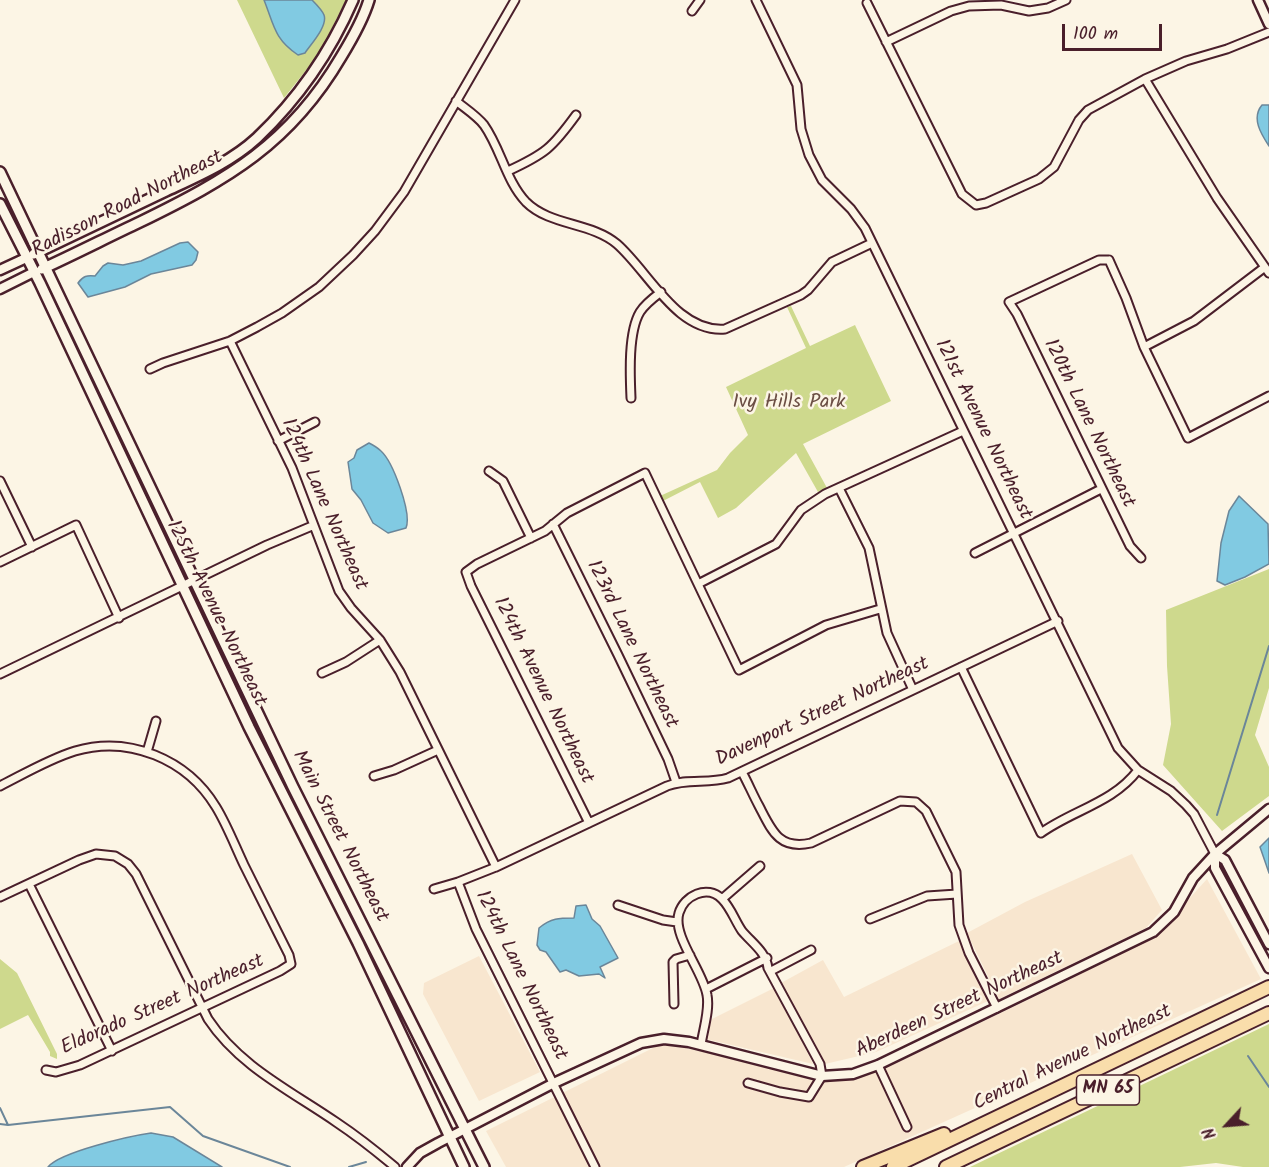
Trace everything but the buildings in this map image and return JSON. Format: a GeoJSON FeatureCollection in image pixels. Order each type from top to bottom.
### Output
{"type":"FeatureCollection","features":[{"type":"Feature","properties":{"kind":"highway","name":"Central Avenue Northeast"},"geometry":{"type":"LineString","coordinates":[[893,1167],[1269,987]]}},
{"type":"Feature","properties":{"kind":"highway","name":"MN 65"},"geometry":{"type":"LineString","coordinates":[[948,1166],[1269,1013]]}},
{"type":"Feature","properties":{"kind":"highway"},"geometry":{"type":"LineString","coordinates":[[863,1167],[974,1122],[1005,1113]]}},
{"type":"Feature","properties":{"kind":"main road","name":"Radisson Road Northeast"},"geometry":{"type":"LineString","coordinates":[[26,258],[214,168],[256,139],[289,104],[325,57],[353,0]]}},
{"type":"Feature","properties":{"kind":"main road","name":"Radisson Road Northeast"},"geometry":{"type":"LineString","coordinates":[[34,272],[201,192],[260,154],[303,111],[330,76],[348,47],[369,0]]}},
{"type":"Feature","properties":{"kind":"main road","name":"125th Avenue Northeast"},"geometry":{"type":"LineString","coordinates":[[0,172],[166,521]]}},
{"type":"Feature","properties":{"kind":"main road","name":"125th Avenue Northeast"},"geometry":{"type":"LineString","coordinates":[[0,204],[249,728],[358,943],[448,1138]]}},
{"type":"Feature","properties":{"kind":"main road","name":"Main Street Northeast"},"geometry":{"type":"LineString","coordinates":[[166,521],[293,787],[484,1167]]}},
{"type":"Feature","properties":{"kind":"main road"},"geometry":{"type":"LineString","coordinates":[[448,1138],[464,1167]]}},
{"type":"Feature","properties":{"kind":"street"},"geometry":{"type":"LineString","coordinates":[[150,369],[230,341],[300,301],[319,287],[364,244],[393,208],[515,0]]}},
{"type":"Feature","properties":{"kind":"street"},"geometry":{"type":"LineString","coordinates":[[692,11],[700,0]]}},
{"type":"Feature","properties":{"kind":"street","name":"121st Avenue Northeast"},"geometry":{"type":"LineString","coordinates":[[756,0],[796,85],[804,141],[815,169],[829,189],[858,219],[872,243],[1115,742],[1138,770],[1171,791],[1194,814],[1215,854],[1215,868],[1269,968]]}},
{"type":"Feature","properties":{"kind":"street"},"geometry":{"type":"LineString","coordinates":[[886,42],[951,11],[969,6],[1001,5],[1029,11],[1048,8],[1066,0]]}},
{"type":"Feature","properties":{"kind":"street"},"geometry":{"type":"LineString","coordinates":[[1258,0],[1269,24]]}},
{"type":"Feature","properties":{"kind":"street"},"geometry":{"type":"LineString","coordinates":[[867,3],[962,194],[975,204],[986,203],[1038,179],[1054,167],[1079,120],[1088,110],[1145,79],[1186,61],[1227,49],[1269,32]]}},
{"type":"Feature","properties":{"kind":"street"},"geometry":{"type":"LineString","coordinates":[[1145,79],[1212,190],[1267,270],[1194,321],[1144,347],[1188,438],[1269,396]]}},
{"type":"Feature","properties":{"kind":"street"},"geometry":{"type":"LineString","coordinates":[[456,101],[485,126],[521,196],[536,210],[595,231],[610,239],[624,250],[682,315],[706,328],[715,330],[732,327],[788,302],[808,290],[832,262],[872,243]]}},
{"type":"Feature","properties":{"kind":"street"},"geometry":{"type":"LineString","coordinates":[[508,171],[547,151],[576,115]]}},
{"type":"Feature","properties":{"kind":"street","name":"120th Lane Northeast"},"geometry":{"type":"LineString","coordinates":[[1141,558],[1130,546],[1017,314],[1009,302],[1099,260],[1111,257],[1144,347]]}},
{"type":"Feature","properties":{"kind":"street","name":"Radisson Road Northeast"},"geometry":{"type":"LineString","coordinates":[[0,270],[26,258]]}},
{"type":"Feature","properties":{"kind":"street","name":"Radisson Road Northeast"},"geometry":{"type":"LineString","coordinates":[[0,289],[34,272]]}},
{"type":"Feature","properties":{"kind":"street"},"geometry":{"type":"LineString","coordinates":[[631,398],[632,340],[635,324],[646,304],[661,292]]}},
{"type":"Feature","properties":{"kind":"street","name":"124th Lane Northeast"},"geometry":{"type":"LineString","coordinates":[[230,341],[303,496],[312,526],[339,591],[380,640],[400,672],[496,867]]}},
{"type":"Feature","properties":{"kind":"street"},"geometry":{"type":"LineString","coordinates":[[278,441],[315,422]]}},
{"type":"Feature","properties":{"kind":"street"},"geometry":{"type":"LineString","coordinates":[[698,584],[776,544],[801,510],[825,494],[963,431]]}},
{"type":"Feature","properties":{"kind":"street"},"geometry":{"type":"LineString","coordinates":[[489,471],[503,481],[531,538],[567,513],[645,473],[740,670],[826,625],[880,609]]}},
{"type":"Feature","properties":{"kind":"street"},"geometry":{"type":"LineString","coordinates":[[0,481],[32,547]]}},
{"type":"Feature","properties":{"kind":"street"},"geometry":{"type":"LineString","coordinates":[[838,488],[869,548],[880,609],[887,633],[913,690]]}},
{"type":"Feature","properties":{"kind":"street"},"geometry":{"type":"LineString","coordinates":[[975,554],[1101,489]]}},
{"type":"Feature","properties":{"kind":"street","name":"123rd Lane Northeast"},"geometry":{"type":"LineString","coordinates":[[553,524],[628,675],[668,759],[676,782]]}},
{"type":"Feature","properties":{"kind":"street"},"geometry":{"type":"LineString","coordinates":[[0,562],[76,525],[119,618]]}},
{"type":"Feature","properties":{"kind":"street"},"geometry":{"type":"LineString","coordinates":[[0,674],[312,526]]}},
{"type":"Feature","properties":{"kind":"street","name":"124th Avenue Northeast"},"geometry":{"type":"LineString","coordinates":[[531,538],[477,564],[466,572],[589,823]]}},
{"type":"Feature","properties":{"kind":"street","name":"Davenport Street Northeast"},"geometry":{"type":"LineString","coordinates":[[434,889],[496,867],[676,782],[718,781],[742,772],[1058,621]]}},
{"type":"Feature","properties":{"kind":"street"},"geometry":{"type":"LineString","coordinates":[[322,673],[346,662],[380,640]]}},
{"type":"Feature","properties":{"kind":"street"},"geometry":{"type":"LineString","coordinates":[[961,667],[1041,833],[1053,824],[1112,795],[1138,770]]}},
{"type":"Feature","properties":{"kind":"street"},"geometry":{"type":"LineString","coordinates":[[0,786],[75,751],[113,746],[132,747],[147,752],[156,721]]}},
{"type":"Feature","properties":{"kind":"street"},"geometry":{"type":"LineString","coordinates":[[374,776],[394,770],[438,750]]}},
{"type":"Feature","properties":{"kind":"street","name":"Eldorado Street Northeast"},"geometry":{"type":"LineString","coordinates":[[46,1070],[56,1072],[80,1065],[291,964],[289,955],[216,807],[198,784],[179,767],[147,752]]}},
{"type":"Feature","properties":{"kind":"street"},"geometry":{"type":"LineString","coordinates":[[742,772],[771,829],[776,836],[789,844],[812,843],[900,801],[916,802],[926,811],[956,872],[958,925],[969,953],[997,1008]]}},
{"type":"Feature","properties":{"kind":"street","name":"Aberdeen Street Northeast"},"geometry":{"type":"LineString","coordinates":[[448,1138],[554,1083],[641,1042],[664,1040],[701,1045],[822,1076],[852,1074],[879,1065],[1153,932],[1174,912],[1193,878],[1215,854],[1269,808]]}},
{"type":"Feature","properties":{"kind":"street"},"geometry":{"type":"LineString","coordinates":[[0,897],[96,854],[115,856],[128,864],[136,874],[202,1007],[217,1032],[250,1064],[370,1146],[395,1167]]}},
{"type":"Feature","properties":{"kind":"street","name":"121st Avenue Northeast"},"geometry":{"type":"LineString","coordinates":[[1215,854],[1225,860],[1269,944]]}},
{"type":"Feature","properties":{"kind":"street"},"geometry":{"type":"LineString","coordinates":[[722,899],[760,866]]}},
{"type":"Feature","properties":{"kind":"street","name":"124th Lane Northeast"},"geometry":{"type":"LineString","coordinates":[[458,882],[476,929],[595,1167]]}},
{"type":"Feature","properties":{"kind":"street"},"geometry":{"type":"LineString","coordinates":[[29,884],[112,1051]]}},
{"type":"Feature","properties":{"kind":"street"},"geometry":{"type":"LineString","coordinates":[[701,1045],[707,1005],[706,989],[677,922],[680,909],[690,897],[699,892],[713,893],[722,899],[741,929],[767,958],[771,971],[820,1064],[822,1076],[809,1097],[748,1083]]}},
{"type":"Feature","properties":{"kind":"street"},"geometry":{"type":"LineString","coordinates":[[870,919],[927,896],[957,894]]}},
{"type":"Feature","properties":{"kind":"street"},"geometry":{"type":"LineString","coordinates":[[618,906],[677,922]]}},
{"type":"Feature","properties":{"kind":"street"},"geometry":{"type":"LineString","coordinates":[[771,971],[811,950]]}},
{"type":"Feature","properties":{"kind":"street"},"geometry":{"type":"LineString","coordinates":[[674,1004],[673,962],[690,955]]}},
{"type":"Feature","properties":{"kind":"street"},"geometry":{"type":"LineString","coordinates":[[706,989],[767,958]]}},
{"type":"Feature","properties":{"kind":"street"},"geometry":{"type":"LineString","coordinates":[[879,1065],[907,1127]]}},
{"type":"Feature","properties":{"kind":"street"},"geometry":{"type":"LineString","coordinates":[[407,1167],[420,1153],[448,1138]]}},
{"type":"Feature","properties":{"kind":"shaded area"},"geometry":{"type":"Polygon","coordinates":[[[1132,854],[1162,910],[1146,928],[999,999],[967,933],[1025,902],[1132,854]]]}},
{"type":"Feature","properties":{"kind":"shaded area"},"geometry":{"type":"Polygon","coordinates":[[[1207,879],[1261,979],[844,1167],[506,1167],[486,1131],[663,1043],[824,1079],[884,1069],[1061,984],[1159,932],[1207,879]]]}},
{"type":"Feature","properties":{"kind":"shaded area"},"geometry":{"type":"Polygon","coordinates":[[[959,941],[988,1001],[876,1052],[825,1064],[781,983],[823,960],[844,997],[959,941]]]}},
{"type":"Feature","properties":{"kind":"shaded area"},"geometry":{"type":"Polygon","coordinates":[[[479,956],[540,1072],[479,1101],[423,994],[424,983],[479,956]]]}},
{"type":"Feature","properties":{"kind":"shaded area"},"geometry":{"type":"Polygon","coordinates":[[[776,987],[813,1064],[706,1039],[712,1019],[776,987]]]}},
{"type":"Feature","properties":{"kind":"green space"},"geometry":{"type":"Polygon","coordinates":[[[237,0],[346,0],[319,54],[284,98],[237,0]]]}},
{"type":"Feature","properties":{"kind":"green space","name":"Ivy Hills Park"},"geometry":{"type":"Polygon","coordinates":[[[791,306],[810,346],[855,325],[891,401],[803,444],[827,488],[818,492],[796,453],[736,508],[718,518],[700,482],[663,501],[660,496],[717,470],[748,435],[726,387],[806,348],[787,307],[791,306]]]}},
{"type":"Feature","properties":{"kind":"green space"},"geometry":{"type":"Polygon","coordinates":[[[1269,569],[1269,688],[1255,735],[1269,767],[1269,796],[1222,831],[1163,765],[1171,724],[1166,610],[1269,569]]]}},
{"type":"Feature","properties":{"kind":"green space"},"geometry":{"type":"Polygon","coordinates":[[[0,959],[17,973],[57,1054],[57,1059],[50,1056],[50,1052],[28,1015],[0,1029],[0,959]]]}},
{"type":"Feature","properties":{"kind":"green space"},"geometry":{"type":"Polygon","coordinates":[[[1269,1024],[1269,1167],[1243,1167],[1216,1163],[1180,1167],[970,1167],[1269,1024]]]}},
{"type":"Feature","properties":{"kind":"water"},"geometry":{"type":"Polygon","coordinates":[[[264,0],[312,0],[320,9],[324,15],[324,24],[305,53],[298,55],[279,37],[264,0]]]}},
{"type":"Feature","properties":{"kind":"water"},"geometry":{"type":"Polygon","coordinates":[[[1262,105],[1269,105],[1269,146],[1257,121],[1262,105]]]}},
{"type":"Feature","properties":{"kind":"water"},"geometry":{"type":"Polygon","coordinates":[[[188,242],[198,252],[192,265],[151,274],[125,287],[88,297],[78,283],[85,276],[95,276],[108,263],[123,265],[141,261],[180,243],[188,242]]]}},
{"type":"Feature","properties":{"kind":"water"},"geometry":{"type":"Polygon","coordinates":[[[369,443],[386,457],[396,476],[404,500],[406,528],[388,533],[373,523],[361,500],[352,489],[348,462],[354,458],[357,450],[369,443]]]}},
{"type":"Feature","properties":{"kind":"water"},"geometry":{"type":"Polygon","coordinates":[[[1239,496],[1268,524],[1269,564],[1225,585],[1217,581],[1221,543],[1229,511],[1239,496]]]}},
{"type":"Feature","properties":{"kind":"water"},"geometry":{"type":"Polygon","coordinates":[[[1269,838],[1269,873],[1260,847],[1269,838]]]}},
{"type":"Feature","properties":{"kind":"water"},"geometry":{"type":"Polygon","coordinates":[[[586,905],[592,919],[600,926],[618,958],[600,967],[605,978],[599,974],[579,976],[566,970],[560,972],[546,952],[540,950],[537,945],[539,928],[555,919],[574,918],[576,906],[586,905]]]}},
{"type":"Feature","properties":{"kind":"water"},"geometry":{"type":"Polygon","coordinates":[[[151,1133],[173,1137],[222,1167],[48,1167],[55,1161],[80,1150],[151,1133]]]}},
{"type":"Feature","properties":{"kind":"waterway"},"geometry":{"type":"LineString","coordinates":[[1217,815],[1269,646]]}},
{"type":"Feature","properties":{"kind":"waterway"},"geometry":{"type":"LineString","coordinates":[[1248,1056],[1269,1087]]}},
{"type":"Feature","properties":{"kind":"waterway"},"geometry":{"type":"LineString","coordinates":[[0,1124],[170,1107],[203,1136],[290,1167]]}},
{"type":"Feature","properties":{"kind":"waterway"},"geometry":{"type":"LineString","coordinates":[[0,1108],[8,1125]]}},
{"type":"Feature","properties":{"kind":"waterway"},"geometry":{"type":"LineString","coordinates":[[349,1167],[366,1162]]}}]}
